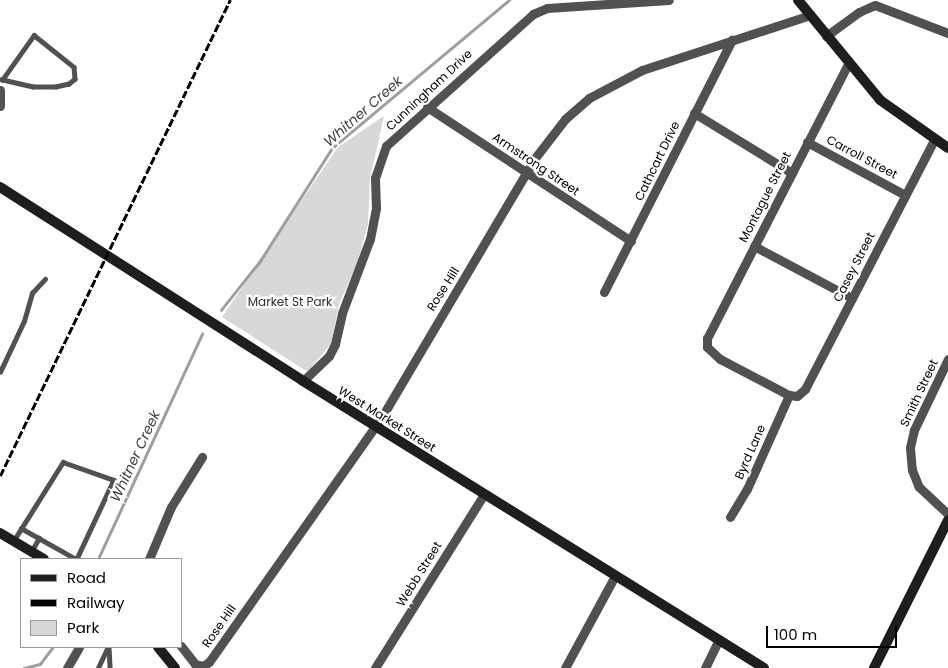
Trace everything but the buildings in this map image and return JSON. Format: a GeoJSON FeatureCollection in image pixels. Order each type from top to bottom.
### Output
{"type":"FeatureCollection","features":[{"type":"Feature","properties":{"kind":"street","name":"Cunningham Drive"},"geometry":{"type":"LineString","coordinates":[[303,381],[329,356],[335,344],[342,313],[370,239],[376,208],[375,178],[386,146],[497,44],[534,14],[547,8],[669,0]]}},
{"type":"Feature","properties":{"kind":"street"},"geometry":{"type":"LineString","coordinates":[[798,0],[848,64],[880,100],[934,140],[948,148]]}},
{"type":"Feature","properties":{"kind":"street"},"geometry":{"type":"LineString","coordinates":[[826,36],[859,12],[875,5],[948,34]]}},
{"type":"Feature","properties":{"kind":"street","name":"Rose Hill"},"geometry":{"type":"LineString","coordinates":[[182,647],[196,664],[203,666],[209,662],[375,426],[526,173],[565,119],[597,93],[642,70],[810,15]]}},
{"type":"Feature","properties":{"kind":"street","name":"Cathcart Drive"},"geometry":{"type":"LineString","coordinates":[[604,292],[732,40]]}},
{"type":"Feature","properties":{"kind":"street","name":"Montague Street"},"geometry":{"type":"LineString","coordinates":[[789,395],[720,359],[707,342],[754,246],[848,64]]}},
{"type":"Feature","properties":{"kind":"street"},"geometry":{"type":"LineString","coordinates":[[0,90],[0,106]]}},
{"type":"Feature","properties":{"kind":"street","name":"Armstrong Street"},"geometry":{"type":"LineString","coordinates":[[427,107],[631,241]]}},
{"type":"Feature","properties":{"kind":"street"},"geometry":{"type":"LineString","coordinates":[[694,113],[792,173]]}},
{"type":"Feature","properties":{"kind":"street","name":"Casey Street"},"geometry":{"type":"LineString","coordinates":[[789,395],[797,396],[805,389],[934,140]]}},
{"type":"Feature","properties":{"kind":"street","name":"Carroll Street"},"geometry":{"type":"LineString","coordinates":[[807,142],[905,195]]}},
{"type":"Feature","properties":{"kind":"street","name":"West Market Street"},"geometry":{"type":"LineString","coordinates":[[0,187],[303,381],[764,668]]}},
{"type":"Feature","properties":{"kind":"street"},"geometry":{"type":"LineString","coordinates":[[754,246],[852,298]]}},
{"type":"Feature","properties":{"kind":"street","name":"Smith Street"},"geometry":{"type":"LineString","coordinates":[[948,359],[914,430],[910,448],[912,470],[919,487],[948,514]]}},
{"type":"Feature","properties":{"kind":"street","name":"Byrd Lane"},"geometry":{"type":"LineString","coordinates":[[730,517],[747,489],[789,395]]}},
{"type":"Feature","properties":{"kind":"street"},"geometry":{"type":"LineString","coordinates":[[149,558],[171,507],[202,457]]}},
{"type":"Feature","properties":{"kind":"street","name":"Webb Street"},"geometry":{"type":"LineString","coordinates":[[375,668],[484,494]]}},
{"type":"Feature","properties":{"kind":"street"},"geometry":{"type":"LineString","coordinates":[[874,668],[947,524]]}},
{"type":"Feature","properties":{"kind":"street"},"geometry":{"type":"LineString","coordinates":[[0,533],[42,558]]}},
{"type":"Feature","properties":{"kind":"street"},"geometry":{"type":"LineString","coordinates":[[565,668],[615,576]]}},
{"type":"Feature","properties":{"kind":"street"},"geometry":{"type":"LineString","coordinates":[[705,668],[719,640]]}},
{"type":"Feature","properties":{"kind":"street"},"geometry":{"type":"LineString","coordinates":[[67,668],[78,648]]}},
{"type":"Feature","properties":{"kind":"street"},"geometry":{"type":"LineString","coordinates":[[159,648],[175,668]]}},
{"type":"Feature","properties":{"kind":"lane"},"geometry":{"type":"LineString","coordinates":[[34,35],[74,67],[76,73],[70,84],[56,88],[32,87],[1,81],[34,35]]}},
{"type":"Feature","properties":{"kind":"lane"},"geometry":{"type":"LineString","coordinates":[[0,372],[24,321],[32,292],[45,279]]}},
{"type":"Feature","properties":{"kind":"lane"},"geometry":{"type":"LineString","coordinates":[[14,541],[63,462],[114,480],[76,558]]}},
{"type":"Feature","properties":{"kind":"lane"},"geometry":{"type":"LineString","coordinates":[[22,528],[66,557]]}},
{"type":"Feature","properties":{"kind":"lane"},"geometry":{"type":"LineString","coordinates":[[31,552],[39,538]]}},
{"type":"Feature","properties":{"kind":"lane"},"geometry":{"type":"LineString","coordinates":[[98,668],[108,648]]}},
{"type":"Feature","properties":{"kind":"lane"},"geometry":{"type":"LineString","coordinates":[[109,648],[110,668]]}},
{"type":"Feature","properties":{"kind":"green space","name":"Market St Park"},"geometry":{"type":"Polygon","coordinates":[[[384,116],[370,179],[368,224],[357,264],[339,304],[331,344],[308,371],[222,317],[338,147],[384,116]]]}},
{"type":"Feature","properties":{"kind":"waterway","name":"Whitner Creek"},"geometry":{"type":"LineString","coordinates":[[221,310],[260,261],[332,148],[509,0]]}},
{"type":"Feature","properties":{"kind":"waterway","name":"Whitner Creek"},"geometry":{"type":"LineString","coordinates":[[98,558],[202,334]]}},
{"type":"Feature","properties":{"kind":"waterway","name":"Whitner Creek"},"geometry":{"type":"LineString","coordinates":[[24,668],[40,664],[52,648]]}},
{"type":"Feature","properties":{"kind":"railway"},"geometry":{"type":"LineString","coordinates":[[0,476],[230,0]]}}]}
